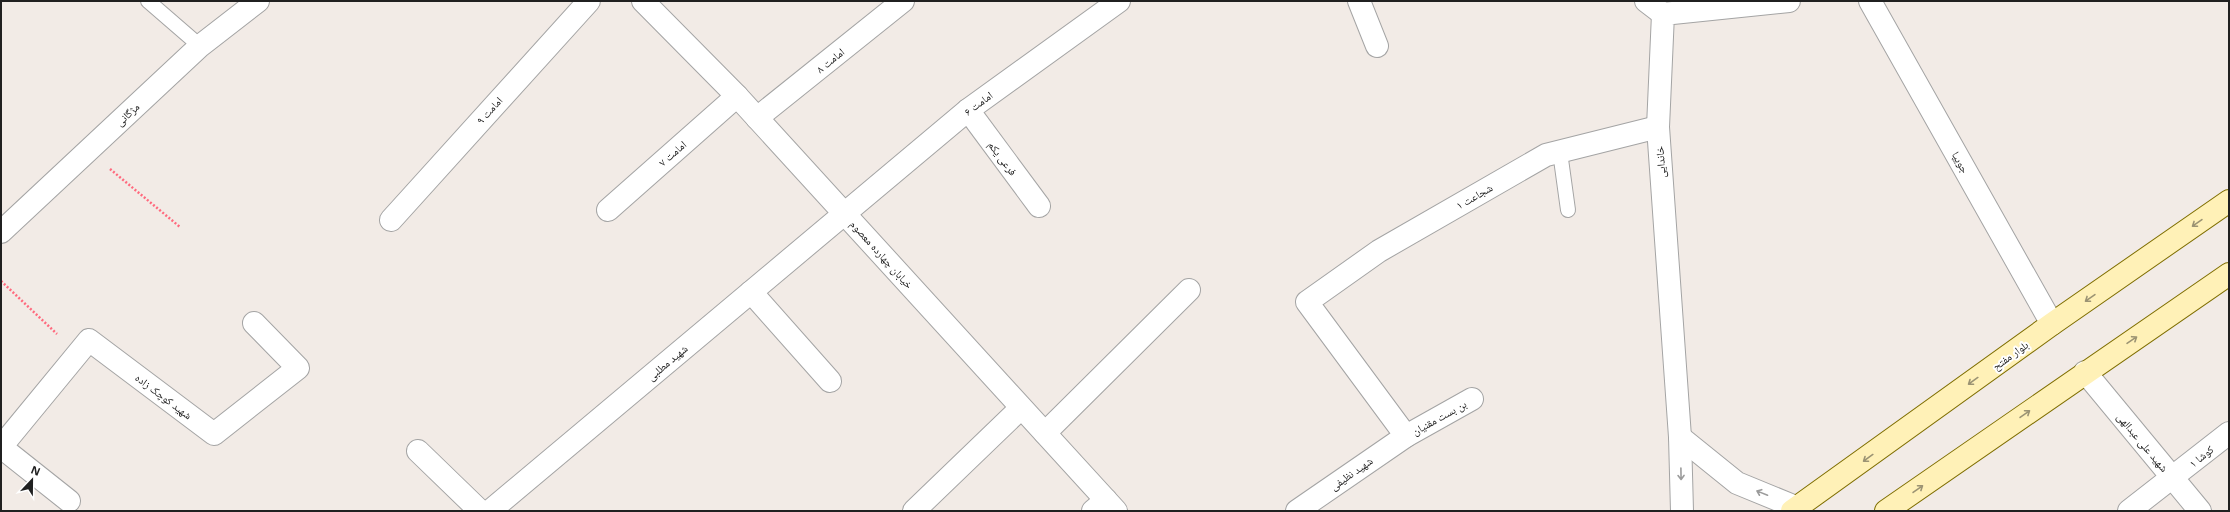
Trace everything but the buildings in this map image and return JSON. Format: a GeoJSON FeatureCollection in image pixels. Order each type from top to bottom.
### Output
{"type":"FeatureCollection","features":[{"type":"Feature","properties":{"kind":"main road","name":"بلوار مفتح"},"geometry":{"type":"LineString","coordinates":[[1795,509],[2052,324],[2229,201]]}},
{"type":"Feature","properties":{"kind":"main road"},"geometry":{"type":"LineString","coordinates":[[1886,511],[2085,372],[2229,275]]}},
{"type":"Feature","properties":{"kind":"street","name":"مژگانی"},"geometry":{"type":"LineString","coordinates":[[1,232],[200,46],[258,1]]}},
{"type":"Feature","properties":{"kind":"street","name":"امامت ۹"},"geometry":{"type":"LineString","coordinates":[[391,220],[589,1]]}},
{"type":"Feature","properties":{"kind":"street","name":"خیابان چهارده معصوم"},"geometry":{"type":"LineString","coordinates":[[643,1],[737,96],[1045,433],[1105,507]]}},
{"type":"Feature","properties":{"kind":"street","name":"امامت ۸"},"geometry":{"type":"LineString","coordinates":[[757,118],[903,1]]}},
{"type":"Feature","properties":{"kind":"street","name":"امامت ۶"},"geometry":{"type":"LineString","coordinates":[[844,213],[968,110],[1119,1]]}},
{"type":"Feature","properties":{"kind":"street"},"geometry":{"type":"LineString","coordinates":[[1359,1],[1377,46]]}},
{"type":"Feature","properties":{"kind":"street"},"geometry":{"type":"LineString","coordinates":[[1646,1],[1663,14],[1789,1]]}},
{"type":"Feature","properties":{"kind":"street","name":"جویپا"},"geometry":{"type":"LineString","coordinates":[[1870,1],[2052,324]]}},
{"type":"Feature","properties":{"kind":"street","name":"خاندایی"},"geometry":{"type":"LineString","coordinates":[[1663,14],[1658,127],[1680,437],[1682,511]]}},
{"type":"Feature","properties":{"kind":"street","name":"امامت ۷"},"geometry":{"type":"LineString","coordinates":[[608,210],[737,96]]}},
{"type":"Feature","properties":{"kind":"street","name":"فرعی یکم"},"geometry":{"type":"LineString","coordinates":[[968,110],[1039,206]]}},
{"type":"Feature","properties":{"kind":"street","name":"شجاعت ۱"},"geometry":{"type":"LineString","coordinates":[[1406,436],[1307,302],[1379,251],[1546,155],[1658,127]]}},
{"type":"Feature","properties":{"kind":"street","name":"شهید مطلبی"},"geometry":{"type":"LineString","coordinates":[[490,511],[844,213]]}},
{"type":"Feature","properties":{"kind":"street"},"geometry":{"type":"LineString","coordinates":[[1045,433],[1189,290]]}},
{"type":"Feature","properties":{"kind":"street"},"geometry":{"type":"LineString","coordinates":[[751,292],[830,381]]}},
{"type":"Feature","properties":{"kind":"street","name":"شهید کوچک زاده"},"geometry":{"type":"LineString","coordinates":[[1,447],[89,340],[214,434],[298,368],[254,324]]}},
{"type":"Feature","properties":{"kind":"street","name":"شهید علی عبدالهی"},"geometry":{"type":"LineString","coordinates":[[2085,372],[2200,511]]}},
{"type":"Feature","properties":{"kind":"street","name":"بن بست مقنیان"},"geometry":{"type":"LineString","coordinates":[[1406,436],[1472,399]]}},
{"type":"Feature","properties":{"kind":"street"},"geometry":{"type":"LineString","coordinates":[[914,511],[1021,408]]}},
{"type":"Feature","properties":{"kind":"street","name":"کوشا ۱"},"geometry":{"type":"LineString","coordinates":[[2129,511],[2229,433]]}},
{"type":"Feature","properties":{"kind":"street","name":"شهید نظیفی"},"geometry":{"type":"LineString","coordinates":[[1297,511],[1406,436]]}},
{"type":"Feature","properties":{"kind":"street"},"geometry":{"type":"LineString","coordinates":[[1680,437],[1737,483],[1795,509]]}},
{"type":"Feature","properties":{"kind":"street"},"geometry":{"type":"LineString","coordinates":[[1,447],[69,501]]}},
{"type":"Feature","properties":{"kind":"street"},"geometry":{"type":"LineString","coordinates":[[418,451],[480,511]]}},
{"type":"Feature","properties":{"kind":"lane"},"geometry":{"type":"LineString","coordinates":[[148,1],[200,46]]}},
{"type":"Feature","properties":{"kind":"lane"},"geometry":{"type":"LineString","coordinates":[[1560,152],[1568,210]]}},
{"type":"Feature","properties":{"kind":"path"},"geometry":{"type":"LineString","coordinates":[[88,151],[180,227]]}},
{"type":"Feature","properties":{"kind":"path"},"geometry":{"type":"LineString","coordinates":[[1,281],[78,354]]}}]}
